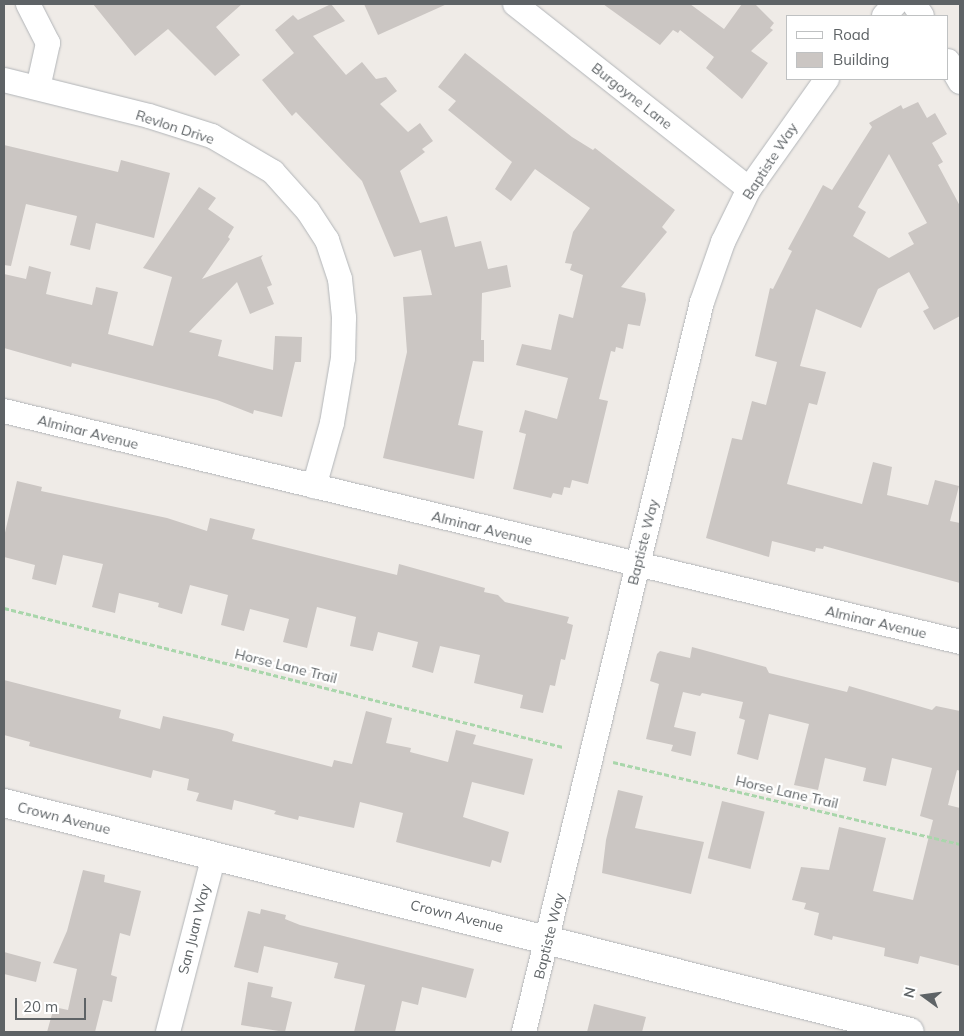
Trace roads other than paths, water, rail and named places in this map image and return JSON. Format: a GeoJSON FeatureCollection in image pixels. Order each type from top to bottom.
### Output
{"type":"FeatureCollection","features":[{"type":"Feature","properties":{"kind":"street"},"geometry":{"type":"LineString","coordinates":[[28,4],[48,43],[38,88]]}},
{"type":"Feature","properties":{"kind":"street","name":"Burgoyne Lane"},"geometry":{"type":"LineString","coordinates":[[515,4],[750,189]]}},
{"type":"Feature","properties":{"kind":"street"},"geometry":{"type":"LineString","coordinates":[[885,15],[895,4]]}},
{"type":"Feature","properties":{"kind":"street"},"geometry":{"type":"LineString","coordinates":[[914,4],[921,15]]}},
{"type":"Feature","properties":{"kind":"street"},"geometry":{"type":"LineString","coordinates":[[949,63],[960,82]]}},
{"type":"Feature","properties":{"kind":"street","name":"Revlon Drive"},"geometry":{"type":"LineString","coordinates":[[4,80],[149,116],[212,136],[272,172],[308,211],[326,240],[337,272],[344,318],[343,358],[332,423],[314,487]]}},
{"type":"Feature","properties":{"kind":"street","name":"Baptiste Way"},"geometry":{"type":"LineString","coordinates":[[524,1032],[548,939],[636,566],[702,302],[723,242],[750,189],[826,80]]}},
{"type":"Feature","properties":{"kind":"street","name":"Alminar Avenue"},"geometry":{"type":"LineString","coordinates":[[4,411],[636,566],[960,642]]}},
{"type":"Feature","properties":{"kind":"street","name":"Crown Avenue"},"geometry":{"type":"LineString","coordinates":[[4,803],[548,939],[843,1024],[910,1032]]}},
{"type":"Feature","properties":{"kind":"street","name":"San Juan Way"},"geometry":{"type":"LineString","coordinates":[[168,1032],[214,855]]}}]}
